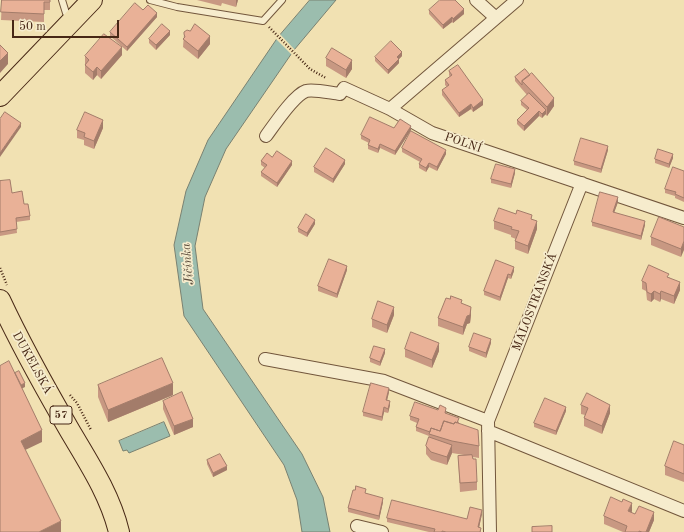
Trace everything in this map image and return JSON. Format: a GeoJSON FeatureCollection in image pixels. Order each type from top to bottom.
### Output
{"type":"FeatureCollection","features":[{"type":"Feature","properties":{"kind":"main road"},"geometry":{"type":"LineString","coordinates":[[0,96],[92,0]]}},
{"type":"Feature","properties":{"kind":"main road","name":"DUKELSKÁ"},"geometry":{"type":"LineString","coordinates":[[0,300],[33,366],[100,483],[114,514],[119,532]]}},
{"type":"Feature","properties":{"kind":"street"},"geometry":{"type":"LineString","coordinates":[[476,0],[496,18]]}},
{"type":"Feature","properties":{"kind":"street"},"geometry":{"type":"LineString","coordinates":[[390,109],[517,0]]}},
{"type":"Feature","properties":{"kind":"street","name":"POLNÍ"},"geometry":{"type":"LineString","coordinates":[[266,136],[296,98],[305,91],[311,90],[340,94],[344,88],[390,109],[432,133],[684,218]]}},
{"type":"Feature","properties":{"kind":"street","name":"MALOSTRANSKÁ"},"geometry":{"type":"LineString","coordinates":[[490,532],[488,426],[582,183]]}},
{"type":"Feature","properties":{"kind":"street"},"geometry":{"type":"LineString","coordinates":[[264,359],[384,381],[684,511]]}},
{"type":"Feature","properties":{"kind":"street"},"geometry":{"type":"LineString","coordinates":[[357,526],[382,532]]}},
{"type":"Feature","properties":{"kind":"lane"},"geometry":{"type":"LineString","coordinates":[[62,0],[66,13],[71,22]]}},
{"type":"Feature","properties":{"kind":"lane"},"geometry":{"type":"LineString","coordinates":[[150,0],[177,7],[263,21],[282,0]]}},
{"type":"Feature","properties":{"kind":"path"},"geometry":{"type":"LineString","coordinates":[[268,26],[310,69]]}},
{"type":"Feature","properties":{"kind":"water","name":"Jičínka"},"geometry":{"type":"Polygon","coordinates":[[[310,0],[336,0],[294,50],[226,149],[205,197],[195,246],[203,309],[302,454],[323,497],[330,532],[302,532],[297,500],[284,465],[184,316],[174,245],[186,191],[208,140],[278,37],[310,0]]]}},
{"type":"Feature","properties":{"kind":"water"},"geometry":{"type":"Polygon","coordinates":[[[164,422],[170,436],[129,453],[127,450],[123,451],[119,441],[164,422]]]}},
{"type":"Feature","properties":{"kind":"pier"},"geometry":{"type":"Polygon","coordinates":[[[279,33],[296,51],[293,56],[275,38],[279,33]]]}},
{"type":"Feature","properties":{"kind":"building"},"geometry":{"type":"Polygon","coordinates":[[[2,0],[50,0],[50,2],[44,2],[44,14],[1,12],[2,0]]]}},
{"type":"Feature","properties":{"kind":"building"},"geometry":{"type":"Polygon","coordinates":[[[440,0],[455,0],[464,9],[453,19],[452,17],[443,25],[429,10],[440,0]]]}},
{"type":"Feature","properties":{"kind":"building"},"geometry":{"type":"Polygon","coordinates":[[[135,3],[143,10],[148,5],[157,13],[127,47],[110,32],[135,3]]]}},
{"type":"Feature","properties":{"kind":"building"},"geometry":{"type":"Polygon","coordinates":[[[162,24],[170,31],[156,45],[149,39],[162,24]]]}},
{"type":"Feature","properties":{"kind":"building"},"geometry":{"type":"Polygon","coordinates":[[[195,24],[210,36],[198,51],[183,39],[185,37],[184,32],[187,30],[190,31],[195,24]]]}},
{"type":"Feature","properties":{"kind":"building"},"geometry":{"type":"Polygon","coordinates":[[[104,34],[122,47],[101,71],[97,67],[93,72],[85,65],[89,60],[85,56],[104,34]]]}},
{"type":"Feature","properties":{"kind":"building"},"geometry":{"type":"Polygon","coordinates":[[[391,41],[402,52],[397,57],[399,59],[388,70],[375,57],[391,41]]]}},
{"type":"Feature","properties":{"kind":"building"},"geometry":{"type":"Polygon","coordinates":[[[0,45],[8,53],[0,61],[0,45]]]}},
{"type":"Feature","properties":{"kind":"building"},"geometry":{"type":"Polygon","coordinates":[[[332,48],[352,60],[346,70],[326,58],[332,48]]]}},
{"type":"Feature","properties":{"kind":"building"},"geometry":{"type":"Polygon","coordinates":[[[458,65],[483,100],[473,108],[471,104],[459,113],[442,90],[449,85],[445,80],[452,75],[449,71],[458,65]]]}},
{"type":"Feature","properties":{"kind":"building"},"geometry":{"type":"Polygon","coordinates":[[[525,69],[530,75],[522,81],[522,85],[515,77],[525,69]]]}},
{"type":"Feature","properties":{"kind":"building"},"geometry":{"type":"Polygon","coordinates":[[[532,73],[554,98],[547,107],[522,81],[532,73]]]}},
{"type":"Feature","properties":{"kind":"building"},"geometry":{"type":"Polygon","coordinates":[[[529,93],[546,110],[542,114],[539,111],[524,126],[517,120],[529,108],[521,101],[529,93]]]}},
{"type":"Feature","properties":{"kind":"building"},"geometry":{"type":"Polygon","coordinates":[[[5,112],[21,123],[0,153],[0,119],[5,112]]]}},
{"type":"Feature","properties":{"kind":"building"},"geometry":{"type":"Polygon","coordinates":[[[85,112],[103,120],[94,141],[84,137],[85,133],[77,130],[85,112]]]}},
{"type":"Feature","properties":{"kind":"building"},"geometry":{"type":"Polygon","coordinates":[[[370,117],[394,128],[400,119],[411,126],[395,151],[380,144],[378,149],[368,145],[370,140],[361,135],[370,117]]]}},
{"type":"Feature","properties":{"kind":"building"},"geometry":{"type":"Polygon","coordinates":[[[411,131],[446,150],[437,167],[429,163],[426,168],[419,164],[422,159],[402,148],[411,131]]]}},
{"type":"Feature","properties":{"kind":"building"},"geometry":{"type":"Polygon","coordinates":[[[581,138],[608,146],[601,169],[574,161],[581,138]]]}},
{"type":"Feature","properties":{"kind":"building"},"geometry":{"type":"Polygon","coordinates":[[[326,148],[345,160],[333,179],[314,167],[326,148]]]}},
{"type":"Feature","properties":{"kind":"building"},"geometry":{"type":"Polygon","coordinates":[[[658,149],[673,154],[669,164],[655,159],[658,149]]]}},
{"type":"Feature","properties":{"kind":"building"},"geometry":{"type":"Polygon","coordinates":[[[277,151],[292,161],[277,183],[261,172],[267,165],[261,161],[267,153],[272,157],[277,151]]]}},
{"type":"Feature","properties":{"kind":"building"},"geometry":{"type":"Polygon","coordinates":[[[496,164],[515,169],[511,184],[491,179],[496,164]]]}},
{"type":"Feature","properties":{"kind":"building"},"geometry":{"type":"Polygon","coordinates":[[[673,167],[684,171],[684,198],[675,194],[676,192],[665,189],[673,167]]]}},
{"type":"Feature","properties":{"kind":"building"},"geometry":{"type":"Polygon","coordinates":[[[10,180],[12,193],[22,191],[24,204],[28,204],[30,216],[16,218],[17,229],[0,232],[0,181],[10,180]]]}},
{"type":"Feature","properties":{"kind":"building"},"geometry":{"type":"Polygon","coordinates":[[[600,192],[618,197],[613,212],[645,221],[641,236],[592,222],[600,192]]]}},
{"type":"Feature","properties":{"kind":"building"},"geometry":{"type":"Polygon","coordinates":[[[499,208],[516,214],[517,210],[532,215],[531,219],[537,221],[528,246],[515,241],[519,231],[494,221],[499,208]]]}},
{"type":"Feature","properties":{"kind":"building"},"geometry":{"type":"Polygon","coordinates":[[[306,214],[315,220],[307,233],[298,228],[306,214]]]}},
{"type":"Feature","properties":{"kind":"building"},"geometry":{"type":"Polygon","coordinates":[[[659,217],[684,227],[684,241],[681,249],[651,237],[659,217]]]}},
{"type":"Feature","properties":{"kind":"building"},"geometry":{"type":"Polygon","coordinates":[[[329,259],[347,266],[337,294],[318,286],[329,259]]]}},
{"type":"Feature","properties":{"kind":"building"},"geometry":{"type":"Polygon","coordinates":[[[496,260],[514,267],[511,275],[508,274],[500,297],[484,291],[496,260]]]}},
{"type":"Feature","properties":{"kind":"building"},"geometry":{"type":"Polygon","coordinates":[[[649,265],[669,274],[667,277],[680,282],[674,296],[661,291],[660,294],[654,291],[651,294],[647,292],[646,283],[642,281],[649,265]]]}},
{"type":"Feature","properties":{"kind":"building"},"geometry":{"type":"Polygon","coordinates":[[[451,296],[462,300],[461,303],[471,307],[470,315],[467,316],[463,327],[438,318],[446,298],[450,299],[451,296]]]}},
{"type":"Feature","properties":{"kind":"building"},"geometry":{"type":"Polygon","coordinates":[[[378,301],[394,307],[387,325],[372,319],[378,301]]]}},
{"type":"Feature","properties":{"kind":"building"},"geometry":{"type":"Polygon","coordinates":[[[411,332],[439,343],[432,360],[405,349],[411,332]]]}},
{"type":"Feature","properties":{"kind":"building"},"geometry":{"type":"Polygon","coordinates":[[[474,333],[491,339],[486,353],[469,347],[474,333]]]}},
{"type":"Feature","properties":{"kind":"building"},"geometry":{"type":"Polygon","coordinates":[[[374,346],[385,349],[380,362],[370,358],[374,346]]]}},
{"type":"Feature","properties":{"kind":"building"},"geometry":{"type":"Polygon","coordinates":[[[162,358],[173,383],[108,410],[98,385],[162,358]]]}},
{"type":"Feature","properties":{"kind":"building"},"geometry":{"type":"Polygon","coordinates":[[[9,361],[42,430],[21,441],[61,521],[39,532],[0,532],[0,366],[9,361]]]}},
{"type":"Feature","properties":{"kind":"building"},"geometry":{"type":"Polygon","coordinates":[[[19,371],[25,383],[21,385],[15,373],[19,371]]]}},
{"type":"Feature","properties":{"kind":"building"},"geometry":{"type":"Polygon","coordinates":[[[371,383],[389,388],[386,400],[390,401],[388,409],[384,407],[382,417],[363,412],[371,383]]]}},
{"type":"Feature","properties":{"kind":"building"},"geometry":{"type":"Polygon","coordinates":[[[182,392],[193,419],[174,426],[163,401],[182,392]]]}},
{"type":"Feature","properties":{"kind":"building"},"geometry":{"type":"Polygon","coordinates":[[[587,393],[610,405],[602,426],[584,418],[588,408],[581,405],[587,393]]]}},
{"type":"Feature","properties":{"kind":"building"},"geometry":{"type":"Polygon","coordinates":[[[545,398],[566,407],[556,431],[534,423],[545,398]]]}},
{"type":"Feature","properties":{"kind":"building"},"geometry":{"type":"Polygon","coordinates":[[[415,402],[438,410],[440,405],[446,408],[445,413],[459,418],[457,423],[455,422],[454,424],[444,421],[440,431],[431,428],[430,432],[416,427],[419,419],[410,416],[415,402]]]}},
{"type":"Feature","properties":{"kind":"building"},"geometry":{"type":"Polygon","coordinates":[[[444,421],[454,424],[455,422],[478,430],[479,446],[452,441],[429,434],[431,428],[440,431],[444,421]]]}},
{"type":"Feature","properties":{"kind":"building"},"geometry":{"type":"Polygon","coordinates":[[[429,437],[452,445],[447,457],[431,452],[426,446],[429,437]]]}},
{"type":"Feature","properties":{"kind":"building"},"geometry":{"type":"Polygon","coordinates":[[[674,441],[684,445],[684,474],[665,466],[674,441]]]}},
{"type":"Feature","properties":{"kind":"building"},"geometry":{"type":"Polygon","coordinates":[[[220,454],[227,466],[213,473],[207,460],[220,454]]]}},
{"type":"Feature","properties":{"kind":"building"},"geometry":{"type":"Polygon","coordinates":[[[472,455],[473,459],[476,459],[477,482],[460,483],[458,456],[472,455]]]}},
{"type":"Feature","properties":{"kind":"building"},"geometry":{"type":"Polygon","coordinates":[[[356,486],[366,489],[365,493],[383,498],[379,516],[348,508],[353,490],[355,490],[356,486]]]}},
{"type":"Feature","properties":{"kind":"building"},"geometry":{"type":"Polygon","coordinates":[[[611,497],[622,502],[623,499],[632,503],[628,511],[635,514],[639,506],[654,512],[646,532],[625,532],[627,526],[604,516],[611,497]]]}},
{"type":"Feature","properties":{"kind":"building"},"geometry":{"type":"Polygon","coordinates":[[[392,500],[467,519],[470,507],[482,510],[478,527],[481,528],[480,532],[434,532],[435,529],[387,518],[392,500]]]}},
{"type":"Feature","properties":{"kind":"building"},"geometry":{"type":"Polygon","coordinates":[[[552,526],[552,532],[532,532],[532,527],[552,526]]]}}]}
